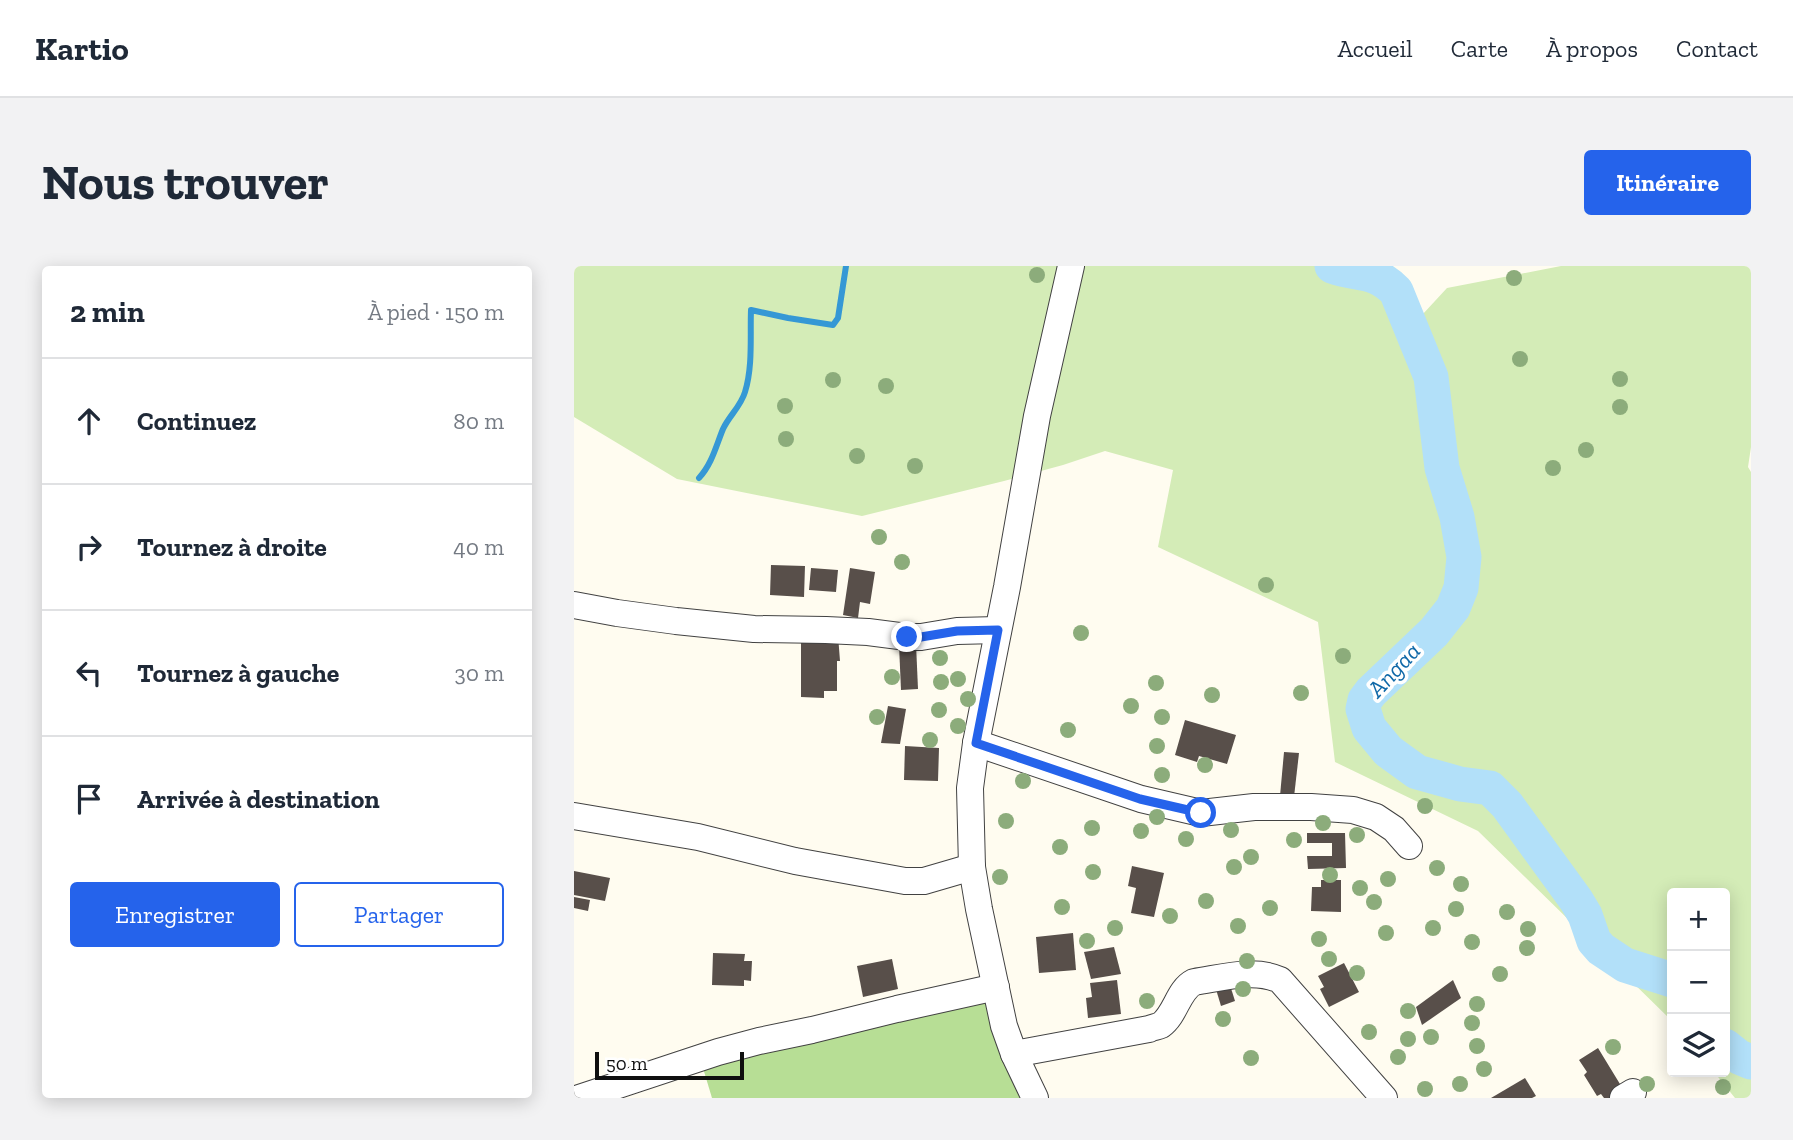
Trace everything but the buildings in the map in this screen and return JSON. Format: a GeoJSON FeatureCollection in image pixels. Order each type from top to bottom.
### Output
{"type":"FeatureCollection","features":[{"type":"Feature","properties":{"kind":"street"},"geometry":{"type":"LineString","coordinates":[[1035,1098],[1004,1026],[979,909],[972,867],[970,788],[1037,416],[1071,266]]}},
{"type":"Feature","properties":{"kind":"street"},"geometry":{"type":"LineString","coordinates":[[574,605],[664,620],[754,629],[868,632],[907,637],[957,631],[998,630]]}},
{"type":"Feature","properties":{"kind":"street"},"geometry":{"type":"LineString","coordinates":[[976,743],[1140,799],[1201,813],[1254,807],[1353,810],[1376,817],[1394,829],[1409,845]]}},
{"type":"Feature","properties":{"kind":"street"},"geometry":{"type":"LineString","coordinates":[[574,816],[698,837],[795,861],[905,881],[923,881],[972,867]]}},
{"type":"Feature","properties":{"kind":"street"},"geometry":{"type":"LineString","coordinates":[[1014,1054],[1149,1029],[1160,1025],[1188,985],[1194,982],[1257,974],[1269,975],[1280,981],[1384,1098]]}},
{"type":"Feature","properties":{"kind":"street"},"geometry":{"type":"LineString","coordinates":[[579,1098],[759,1041],[996,987]]}},
{"type":"Feature","properties":{"kind":"green space"},"geometry":{"type":"Polygon","coordinates":[[[574,266],[1332,266],[1371,274],[1387,283],[1401,303],[1410,328],[1447,288],[1561,266],[1751,266],[1751,447],[1748,467],[1751,472],[1751,1098],[1735,1098],[1718,1077],[1730,1077],[1730,888],[1667,888],[1667,1016],[1478,831],[1335,762],[1318,622],[1158,547],[1173,470],[1105,451],[1004,481],[862,516],[677,479],[574,417],[574,266]]]}},
{"type":"Feature","properties":{"kind":"green space"},"geometry":{"type":"Polygon","coordinates":[[[991,984],[1021,1098],[712,1098],[700,1058],[991,984]]]}},
{"type":"Feature","properties":{"kind":"waterway"},"geometry":{"type":"LineString","coordinates":[[699,478],[745,392],[750,361],[751,310],[833,325],[838,318],[846,266]]}},
{"type":"Feature","properties":{"kind":"waterway","name":"Angaa"},"geometry":{"type":"LineString","coordinates":[[1332,266],[1373,276],[1396,291],[1431,377],[1442,468],[1457,517],[1464,557],[1461,588],[1453,608],[1434,632],[1365,700],[1363,709],[1369,728],[1388,751],[1417,772],[1460,784],[1490,788],[1507,805],[1576,900],[1585,915],[1594,941],[1601,949],[1625,965],[1667,978]]}},
{"type":"Feature","properties":{"kind":"waterway","name":"Angaa"},"geometry":{"type":"LineString","coordinates":[[1730,1050],[1751,1062]]}},
{"type":"Feature","properties":{"kind":"route"},"geometry":{"type":"LineString","coordinates":[[907,637],[957,631],[998,630],[976,743],[1140,799],[1201,813]]}}]}
